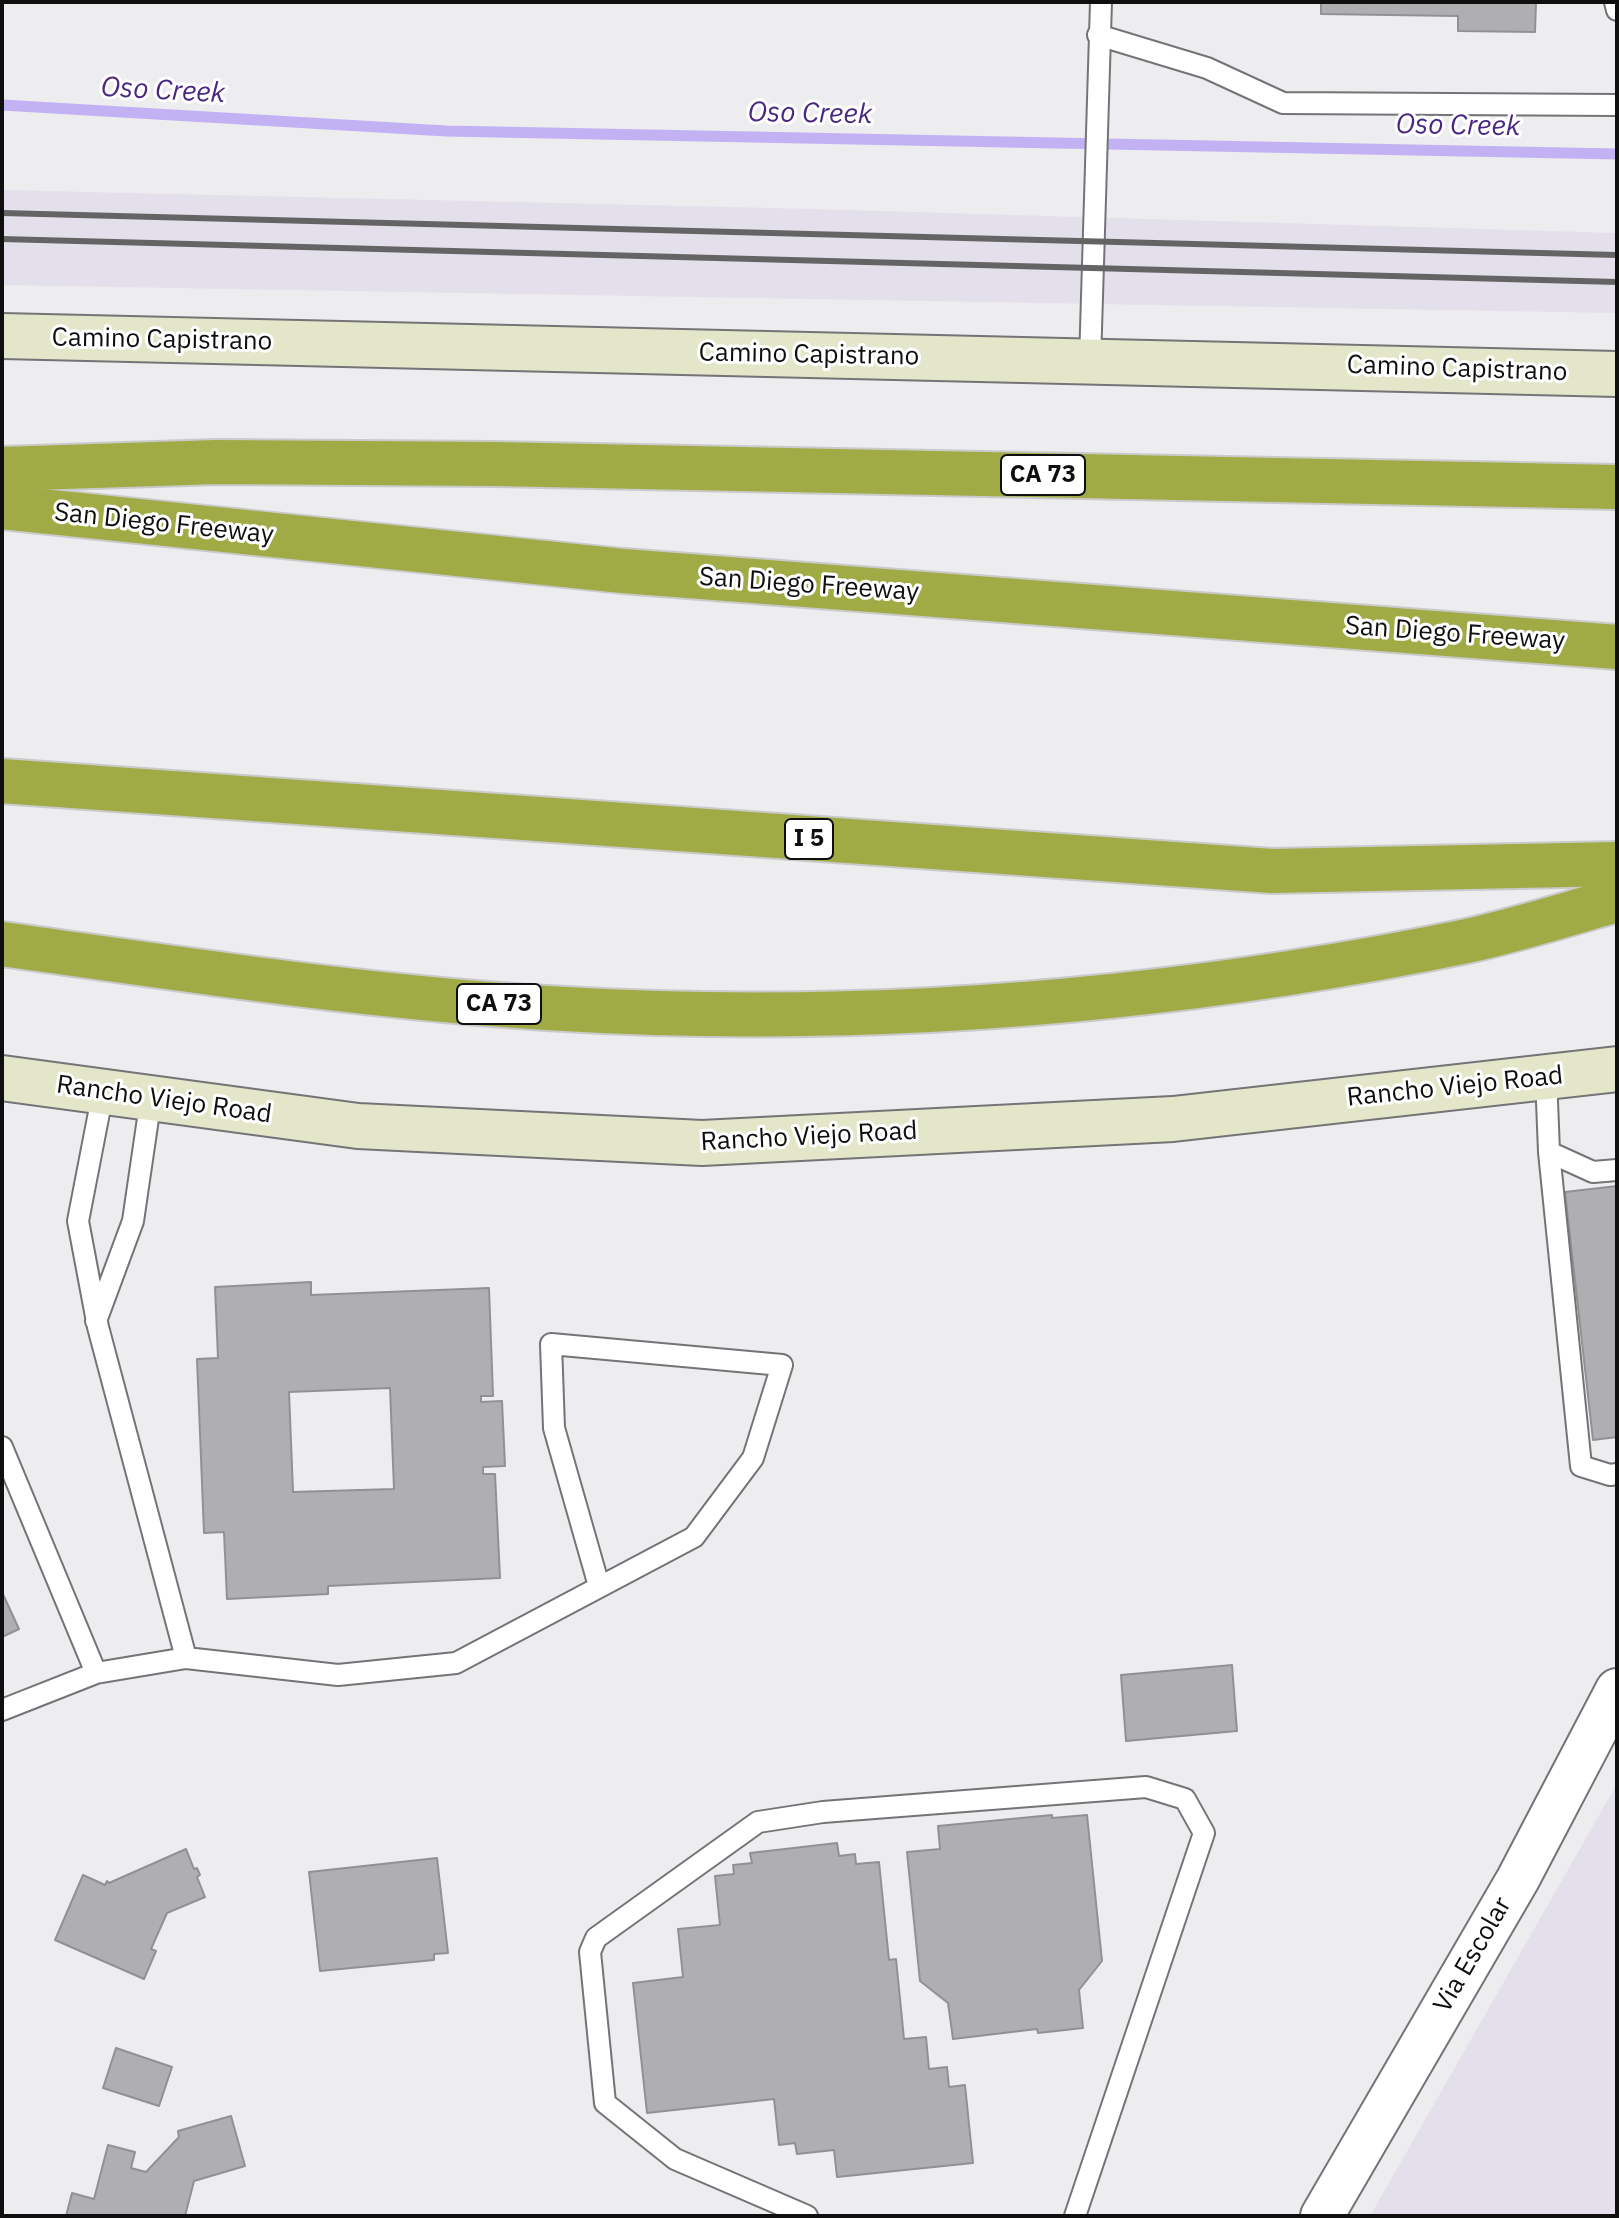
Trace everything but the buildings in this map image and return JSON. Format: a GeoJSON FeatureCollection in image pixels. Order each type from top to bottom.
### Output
{"type":"FeatureCollection","features":[{"type":"Feature","properties":{"kind":"highway","name":"CA 73"},"geometry":{"type":"LineString","coordinates":[[2,469],[217,462],[480,464],[1604,487]]}},
{"type":"Feature","properties":{"kind":"highway","name":"San Diego Freeway"},"geometry":{"type":"LineString","coordinates":[[2,507],[623,571],[1617,647]]}},
{"type":"Feature","properties":{"kind":"highway","name":"I 5"},"geometry":{"type":"LineString","coordinates":[[2,781],[1272,871],[1617,864]]}},
{"type":"Feature","properties":{"kind":"highway","name":"CA 73"},"geometry":{"type":"LineString","coordinates":[[2,944],[342,991],[548,1008],[758,1015],[1000,1007],[1268,977],[1471,940],[1617,900]]}},
{"type":"Feature","properties":{"kind":"main road","name":"Camino Capistrano"},"geometry":{"type":"LineString","coordinates":[[2,336],[1617,374]]}},
{"type":"Feature","properties":{"kind":"main road","name":"Rancho Viejo Road"},"geometry":{"type":"LineString","coordinates":[[2,1078],[358,1126],[702,1143],[1173,1119],[1617,1069]]}},
{"type":"Feature","properties":{"kind":"street","name":"Via Escolar"},"geometry":{"type":"LineString","coordinates":[[1322,2216],[1518,1879],[1617,1690]]}},
{"type":"Feature","properties":{"kind":"lane"},"geometry":{"type":"LineString","coordinates":[[1090,362],[1101,2]]}},
{"type":"Feature","properties":{"kind":"lane"},"geometry":{"type":"LineString","coordinates":[[1615,2],[1617,10]]}},
{"type":"Feature","properties":{"kind":"lane"},"geometry":{"type":"LineString","coordinates":[[1098,35],[1207,68],[1283,103],[1617,105]]}},
{"type":"Feature","properties":{"kind":"lane"},"geometry":{"type":"LineString","coordinates":[[1546,1076],[1549,1152],[1581,1466],[1610,1475],[1617,1474]]}},
{"type":"Feature","properties":{"kind":"lane"},"geometry":{"type":"LineString","coordinates":[[103,1092],[78,1221],[96,1321],[186,1658]]}},
{"type":"Feature","properties":{"kind":"lane"},"geometry":{"type":"LineString","coordinates":[[96,1321],[133,1221],[151,1098]]}},
{"type":"Feature","properties":{"kind":"lane"},"geometry":{"type":"LineString","coordinates":[[1549,1152],[1593,1172],[1617,1170]]}},
{"type":"Feature","properties":{"kind":"lane"},"geometry":{"type":"LineString","coordinates":[[2,1710],[96,1673],[186,1658],[338,1675],[456,1663],[694,1537],[753,1458],[782,1365],[551,1344],[554,1428],[599,1586]]}},
{"type":"Feature","properties":{"kind":"lane"},"geometry":{"type":"LineString","coordinates":[[2,1447],[96,1673]]}},
{"type":"Feature","properties":{"kind":"lane"},"geometry":{"type":"LineString","coordinates":[[807,2216],[675,2159],[605,2103],[590,1952],[596,1938],[758,1822],[823,1812],[1146,1787],[1185,1799],[1204,1833],[1075,2216]]}},
{"type":"Feature","properties":{"kind":"shaded area"},"geometry":{"type":"Polygon","coordinates":[[[2,190],[813,209],[1617,233],[1617,313],[2,285],[2,190]]]}},
{"type":"Feature","properties":{"kind":"shaded area"},"geometry":{"type":"Polygon","coordinates":[[[1617,1784],[1617,2216],[1370,2216],[1617,1784]]]}},
{"type":"Feature","properties":{"kind":"waterway","name":"Oso Creek"},"geometry":{"type":"LineString","coordinates":[[2,105],[446,131],[1617,154]]}},
{"type":"Feature","properties":{"kind":"railway"},"geometry":{"type":"LineString","coordinates":[[2,213],[1617,255]]}},
{"type":"Feature","properties":{"kind":"railway"},"geometry":{"type":"LineString","coordinates":[[2,239],[1617,282]]}}]}
